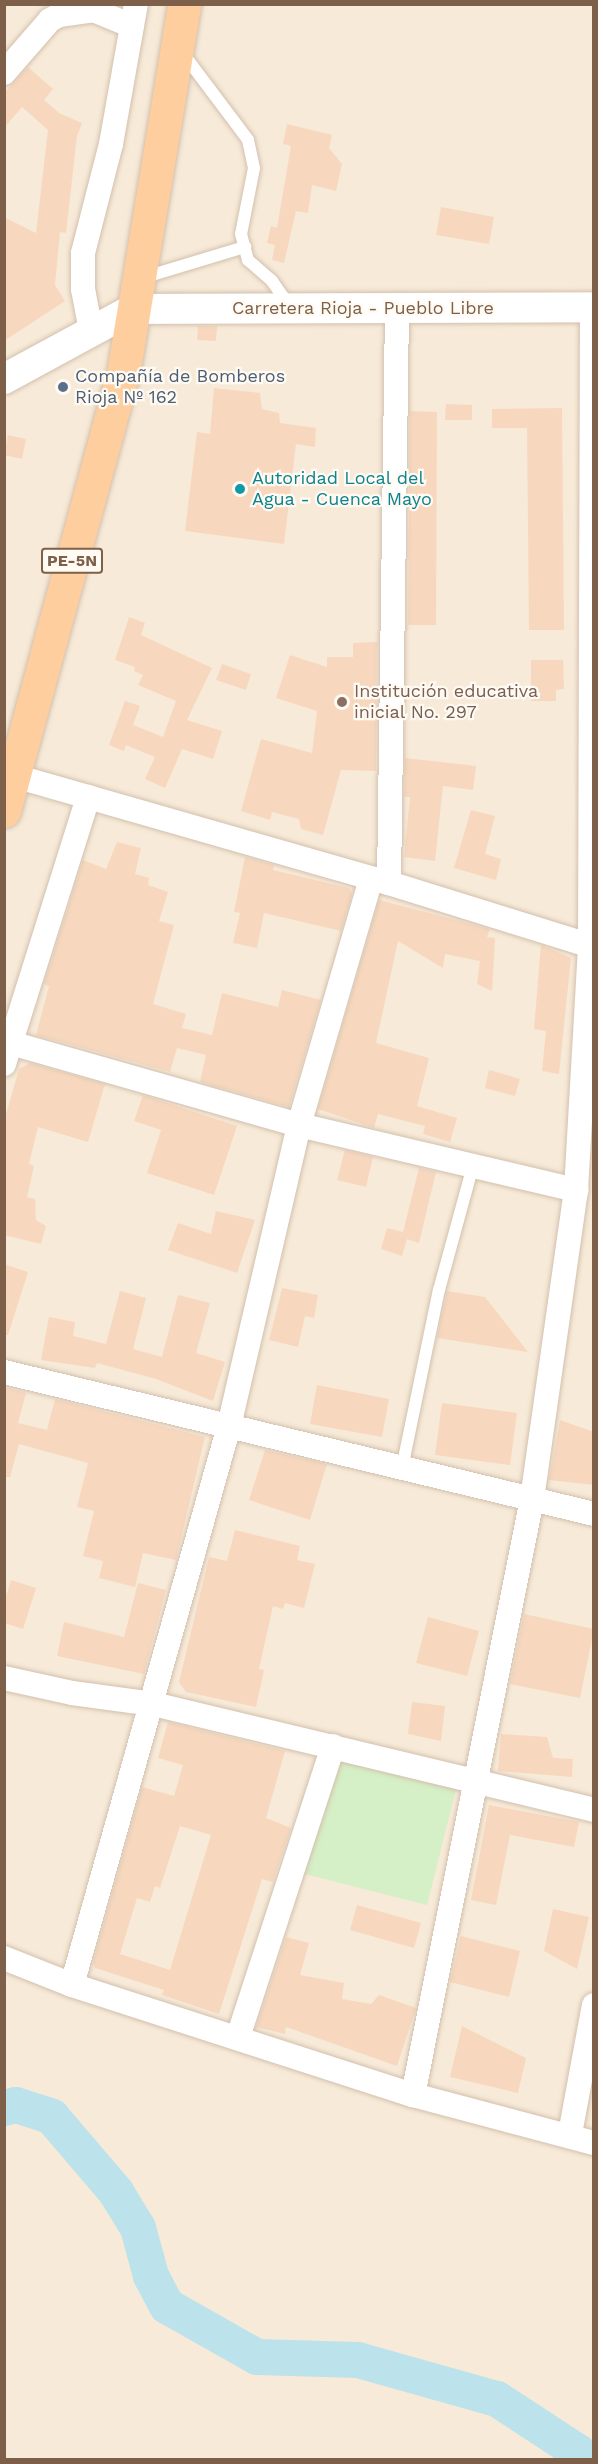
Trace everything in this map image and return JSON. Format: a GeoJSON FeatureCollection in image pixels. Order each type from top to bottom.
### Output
{"type":"FeatureCollection","features":[{"type":"Feature","properties":{"kind":"highway","name":"PE-5N"},"geometry":{"type":"LineString","coordinates":[[4,811],[123,374],[184,4]]}},
{"type":"Feature","properties":{"kind":"street"},"geometry":{"type":"LineString","coordinates":[[4,73],[50,20],[59,15],[93,10],[134,15],[111,144],[83,253],[83,289],[91,330]]}},
{"type":"Feature","properties":{"kind":"street"},"geometry":{"type":"LineString","coordinates":[[4,379],[91,330],[136,294]]}},
{"type":"Feature","properties":{"kind":"street","name":"Carretera Rioja - Pueblo Libre"},"geometry":{"type":"LineString","coordinates":[[136,294],[290,307],[397,309],[593,307]]}},
{"type":"Feature","properties":{"kind":"street"},"geometry":{"type":"LineString","coordinates":[[413,2095],[532,1499],[576,1190],[592,946],[593,307]]}},
{"type":"Feature","properties":{"kind":"street"},"geometry":{"type":"LineString","coordinates":[[72,1985],[153,1704],[229,1426],[299,1125],[380,880],[397,309]]}},
{"type":"Feature","properties":{"kind":"street"},"geometry":{"type":"LineString","coordinates":[[15,776],[380,880],[592,946]]}},
{"type":"Feature","properties":{"kind":"street"},"geometry":{"type":"LineString","coordinates":[[88,797],[7,1049],[299,1125],[576,1190]]}},
{"type":"Feature","properties":{"kind":"street"},"geometry":{"type":"LineString","coordinates":[[4,1372],[594,1514]]}},
{"type":"Feature","properties":{"kind":"street"},"geometry":{"type":"LineString","coordinates":[[4,1678],[72,1693],[153,1704],[477,1780],[594,1810]]}},
{"type":"Feature","properties":{"kind":"street"},"geometry":{"type":"LineString","coordinates":[[238,2037],[333,1746]]}},
{"type":"Feature","properties":{"kind":"street"},"geometry":{"type":"LineString","coordinates":[[4,1958],[72,1985],[413,2095],[570,2134],[594,2143]]}},
{"type":"Feature","properties":{"kind":"street"},"geometry":{"type":"LineString","coordinates":[[570,2134],[594,2005]]}},
{"type":"Feature","properties":{"kind":"lane"},"geometry":{"type":"LineString","coordinates":[[177,47],[248,140],[254,168],[241,234],[244,247],[248,260],[272,281],[290,307]]}},
{"type":"Feature","properties":{"kind":"lane"},"geometry":{"type":"LineString","coordinates":[[136,294],[244,247]]}},
{"type":"Feature","properties":{"kind":"lane"},"geometry":{"type":"LineString","coordinates":[[402,1468],[439,1290],[473,1166]]}},
{"type":"Feature","properties":{"kind":"shaded area"},"geometry":{"type":"Polygon","coordinates":[[[5,5],[593,5],[593,2459],[5,2460],[5,5]]]}},
{"type":"Feature","properties":{"kind":"green space"},"geometry":{"type":"Polygon","coordinates":[[[331,1754],[457,1785],[427,1905],[301,1873],[331,1754]]]}},
{"type":"Feature","properties":{"kind":"building"},"geometry":{"type":"Polygon","coordinates":[[[28,67],[53,89],[44,100],[59,113],[82,123],[77,136],[66,233],[60,232],[55,285],[65,301],[4,341],[4,217],[36,233],[48,130],[22,107],[4,128],[4,93],[28,67]]]}},
{"type":"Feature","properties":{"kind":"building"},"geometry":{"type":"Polygon","coordinates":[[[287,124],[332,135],[329,148],[342,164],[336,191],[312,185],[308,213],[296,211],[284,263],[272,260],[275,245],[267,243],[271,226],[277,228],[291,146],[283,144],[287,124]]]}},
{"type":"Feature","properties":{"kind":"building"},"geometry":{"type":"Polygon","coordinates":[[[441,207],[494,217],[489,244],[436,235],[441,207]]]}},
{"type":"Feature","properties":{"kind":"building"},"geometry":{"type":"Polygon","coordinates":[[[198,326],[217,326],[216,341],[197,340],[198,326]]]}},
{"type":"Feature","properties":{"kind":"building","name":"Autoridad Local del Agua - Cuenca Mayo"},"geometry":{"type":"Polygon","coordinates":[[[214,388],[260,393],[262,409],[279,413],[280,423],[316,428],[315,447],[296,444],[284,544],[185,531],[197,432],[210,434],[214,388]]]}},
{"type":"Feature","properties":{"kind":"building"},"geometry":{"type":"Polygon","coordinates":[[[446,404],[472,405],[472,420],[445,420],[446,404]]]}},
{"type":"Feature","properties":{"kind":"building"},"geometry":{"type":"Polygon","coordinates":[[[562,408],[564,630],[529,630],[527,428],[492,428],[492,409],[562,408]]]}},
{"type":"Feature","properties":{"kind":"building"},"geometry":{"type":"Polygon","coordinates":[[[410,411],[437,412],[436,625],[408,625],[410,411]]]}},
{"type":"Feature","properties":{"kind":"building"},"geometry":{"type":"Polygon","coordinates":[[[8,435],[26,439],[22,459],[4,455],[8,435]]]}},
{"type":"Feature","properties":{"kind":"building"},"geometry":{"type":"Polygon","coordinates":[[[129,617],[145,623],[141,635],[212,668],[187,720],[222,731],[213,759],[182,749],[165,788],[145,779],[155,757],[126,745],[124,751],[109,745],[125,701],[140,706],[133,725],[163,737],[176,701],[138,685],[143,675],[134,671],[135,667],[115,660],[129,617]]]}},
{"type":"Feature","properties":{"kind":"building"},"geometry":{"type":"Polygon","coordinates":[[[377,642],[376,771],[341,770],[323,835],[301,829],[299,819],[272,812],[270,820],[241,811],[261,739],[312,753],[317,711],[276,698],[290,655],[327,667],[327,657],[353,657],[353,643],[377,642]]]}},
{"type":"Feature","properties":{"kind":"building"},"geometry":{"type":"Polygon","coordinates":[[[531,660],[563,660],[564,689],[556,690],[556,701],[531,701],[531,660]]]}},
{"type":"Feature","properties":{"kind":"building"},"geometry":{"type":"Polygon","coordinates":[[[222,664],[251,674],[246,690],[216,680],[222,664]]]}},
{"type":"Feature","properties":{"kind":"building"},"geometry":{"type":"Polygon","coordinates":[[[405,758],[476,766],[473,790],[443,786],[435,861],[404,857],[410,797],[404,797],[405,758]]]}},
{"type":"Feature","properties":{"kind":"building"},"geometry":{"type":"Polygon","coordinates":[[[471,810],[495,816],[485,854],[501,859],[496,880],[454,868],[471,810]]]}},
{"type":"Feature","properties":{"kind":"building"},"geometry":{"type":"Polygon","coordinates":[[[117,842],[141,848],[135,874],[149,878],[148,885],[168,892],[159,921],[174,925],[153,1004],[186,1014],[182,1028],[212,1035],[222,993],[278,1007],[282,990],[321,1000],[289,1107],[200,1082],[206,1055],[177,1048],[170,1072],[36,1035],[49,986],[44,984],[83,860],[106,869],[117,842]]]}},
{"type":"Feature","properties":{"kind":"building"},"geometry":{"type":"Polygon","coordinates":[[[245,857],[274,865],[273,870],[349,888],[352,894],[341,931],[264,913],[257,948],[233,943],[240,913],[234,912],[245,857]]]}},
{"type":"Feature","properties":{"kind":"building"},"geometry":{"type":"Polygon","coordinates":[[[379,900],[490,929],[487,937],[495,938],[492,991],[477,984],[480,961],[445,954],[443,968],[398,941],[376,1043],[429,1058],[417,1106],[457,1118],[450,1142],[423,1134],[425,1126],[378,1114],[374,1128],[318,1109],[379,900]]]}},
{"type":"Feature","properties":{"kind":"building"},"geometry":{"type":"Polygon","coordinates":[[[541,945],[571,958],[559,1074],[542,1071],[546,1031],[534,1029],[541,945]]]}},
{"type":"Feature","properties":{"kind":"building"},"geometry":{"type":"Polygon","coordinates":[[[30,1063],[105,1084],[88,1142],[38,1127],[29,1164],[34,1166],[27,1197],[35,1199],[36,1220],[46,1226],[41,1244],[4,1235],[4,1121],[19,1069],[30,1063]]]}},
{"type":"Feature","properties":{"kind":"building"},"geometry":{"type":"Polygon","coordinates":[[[489,1070],[520,1079],[515,1096],[485,1088],[489,1070]]]}},
{"type":"Feature","properties":{"kind":"building"},"geometry":{"type":"Polygon","coordinates":[[[143,1095],[237,1126],[214,1195],[147,1173],[161,1130],[134,1121],[143,1095]]]}},
{"type":"Feature","properties":{"kind":"building"},"geometry":{"type":"Polygon","coordinates":[[[345,1150],[373,1157],[366,1187],[337,1180],[345,1150]]]}},
{"type":"Feature","properties":{"kind":"building"},"geometry":{"type":"Polygon","coordinates":[[[419,1168],[436,1172],[419,1243],[407,1239],[402,1256],[381,1249],[387,1228],[403,1232],[419,1168]]]}},
{"type":"Feature","properties":{"kind":"building"},"geometry":{"type":"Polygon","coordinates":[[[216,1211],[255,1220],[237,1273],[168,1250],[178,1223],[211,1234],[216,1211]]]}},
{"type":"Feature","properties":{"kind":"building"},"geometry":{"type":"Polygon","coordinates":[[[4,1264],[28,1272],[8,1335],[4,1335],[4,1264]]]}},
{"type":"Feature","properties":{"kind":"building"},"geometry":{"type":"Polygon","coordinates":[[[282,1288],[318,1295],[314,1318],[305,1316],[298,1347],[269,1340],[282,1288]]]}},
{"type":"Feature","properties":{"kind":"building"},"geometry":{"type":"Polygon","coordinates":[[[120,1291],[146,1298],[133,1349],[162,1357],[178,1295],[210,1303],[196,1353],[225,1362],[213,1401],[156,1379],[97,1363],[95,1368],[41,1360],[49,1317],[75,1322],[73,1336],[106,1344],[120,1291]]]}},
{"type":"Feature","properties":{"kind":"building"},"geometry":{"type":"Polygon","coordinates":[[[447,1291],[485,1297],[528,1352],[437,1338],[447,1291]]]}},
{"type":"Feature","properties":{"kind":"building"},"geometry":{"type":"Polygon","coordinates":[[[317,1385],[389,1399],[382,1437],[310,1424],[317,1385]]]}},
{"type":"Feature","properties":{"kind":"building"},"geometry":{"type":"Polygon","coordinates":[[[4,1387],[26,1393],[18,1423],[47,1430],[55,1399],[205,1437],[176,1560],[143,1553],[135,1587],[99,1578],[103,1561],[83,1556],[94,1511],[77,1507],[88,1463],[19,1444],[10,1477],[4,1477],[4,1387]]]}},
{"type":"Feature","properties":{"kind":"building"},"geometry":{"type":"Polygon","coordinates":[[[442,1403],[517,1413],[510,1465],[435,1455],[442,1403]]]}},
{"type":"Feature","properties":{"kind":"building"},"geometry":{"type":"Polygon","coordinates":[[[560,1420],[594,1432],[594,1485],[549,1480],[560,1420]]]}},
{"type":"Feature","properties":{"kind":"building"},"geometry":{"type":"Polygon","coordinates":[[[265,1450],[327,1464],[310,1520],[249,1500],[265,1450]]]}},
{"type":"Feature","properties":{"kind":"building"},"geometry":{"type":"Polygon","coordinates":[[[235,1530],[300,1546],[297,1560],[315,1564],[304,1608],[285,1603],[283,1609],[273,1606],[259,1669],[264,1670],[256,1707],[186,1692],[179,1682],[209,1557],[227,1561],[235,1530]]]}},
{"type":"Feature","properties":{"kind":"building"},"geometry":{"type":"Polygon","coordinates":[[[11,1580],[36,1588],[23,1629],[4,1623],[4,1603],[11,1580]]]}},
{"type":"Feature","properties":{"kind":"building"},"geometry":{"type":"Polygon","coordinates":[[[138,1583],[166,1590],[144,1674],[57,1656],[64,1622],[124,1637],[138,1583]]]}},
{"type":"Feature","properties":{"kind":"building"},"geometry":{"type":"Polygon","coordinates":[[[524,1614],[594,1629],[580,1698],[510,1684],[524,1614]]]}},
{"type":"Feature","properties":{"kind":"building"},"geometry":{"type":"Polygon","coordinates":[[[428,1617],[479,1631],[467,1676],[416,1663],[428,1617]]]}},
{"type":"Feature","properties":{"kind":"building"},"geometry":{"type":"Polygon","coordinates":[[[412,1702],[445,1706],[441,1741],[408,1734],[412,1702]]]}},
{"type":"Feature","properties":{"kind":"building"},"geometry":{"type":"Polygon","coordinates":[[[168,1722],[285,1751],[266,1818],[291,1828],[273,1882],[262,1879],[219,2014],[162,1995],[164,1990],[95,1968],[93,1963],[142,1787],[174,1796],[183,1765],[158,1758],[168,1722]],[[180,1826],[160,1888],[155,1886],[150,1902],[137,1898],[120,1954],[170,1970],[211,1835],[180,1826]]]}},
{"type":"Feature","properties":{"kind":"building"},"geometry":{"type":"Polygon","coordinates":[[[501,1734],[547,1737],[553,1758],[573,1759],[572,1777],[498,1771],[501,1734]]]}},
{"type":"Feature","properties":{"kind":"building"},"geometry":{"type":"Polygon","coordinates":[[[489,1805],[579,1822],[574,1847],[510,1835],[496,1905],[471,1900],[489,1805]]]}},
{"type":"Feature","properties":{"kind":"building"},"geometry":{"type":"Polygon","coordinates":[[[357,1905],[421,1923],[414,1948],[350,1930],[357,1905]]]}},
{"type":"Feature","properties":{"kind":"building"},"geometry":{"type":"Polygon","coordinates":[[[553,1909],[589,1917],[577,1969],[544,1951],[553,1909]]]}},
{"type":"Feature","properties":{"kind":"building"},"geometry":{"type":"Polygon","coordinates":[[[461,1936],[520,1951],[509,1997],[450,1982],[461,1936]]]}},
{"type":"Feature","properties":{"kind":"building"},"geometry":{"type":"Polygon","coordinates":[[[286,1937],[309,1943],[300,1975],[344,1983],[342,1999],[371,2004],[379,1995],[416,2008],[397,2066],[286,2027],[285,2034],[256,2027],[286,1937]]]}},
{"type":"Feature","properties":{"kind":"building"},"geometry":{"type":"Polygon","coordinates":[[[462,2026],[526,2058],[518,2093],[450,2077],[462,2026]]]}},
{"type":"Feature","properties":{"kind":"waterway"},"geometry":{"type":"LineString","coordinates":[[4,2108],[16,2105],[52,2117],[116,2192],[138,2228],[151,2276],[167,2306],[257,2357],[358,2360],[497,2399],[578,2452],[583,2460]]}},
{"type":"Feature","properties":{"kind":"place","name":"Compañía de Bomberos Rioja Nº 162"},"geometry":{"type":"Point","coordinates":[63,387]}},
{"type":"Feature","properties":{"kind":"place","name":"Autoridad Local del Agua - Cuenca Mayo"},"geometry":{"type":"Point","coordinates":[240,489]}},
{"type":"Feature","properties":{"kind":"place","name":"Institución educativa inicial No. 297"},"geometry":{"type":"Point","coordinates":[342,702]}}]}
